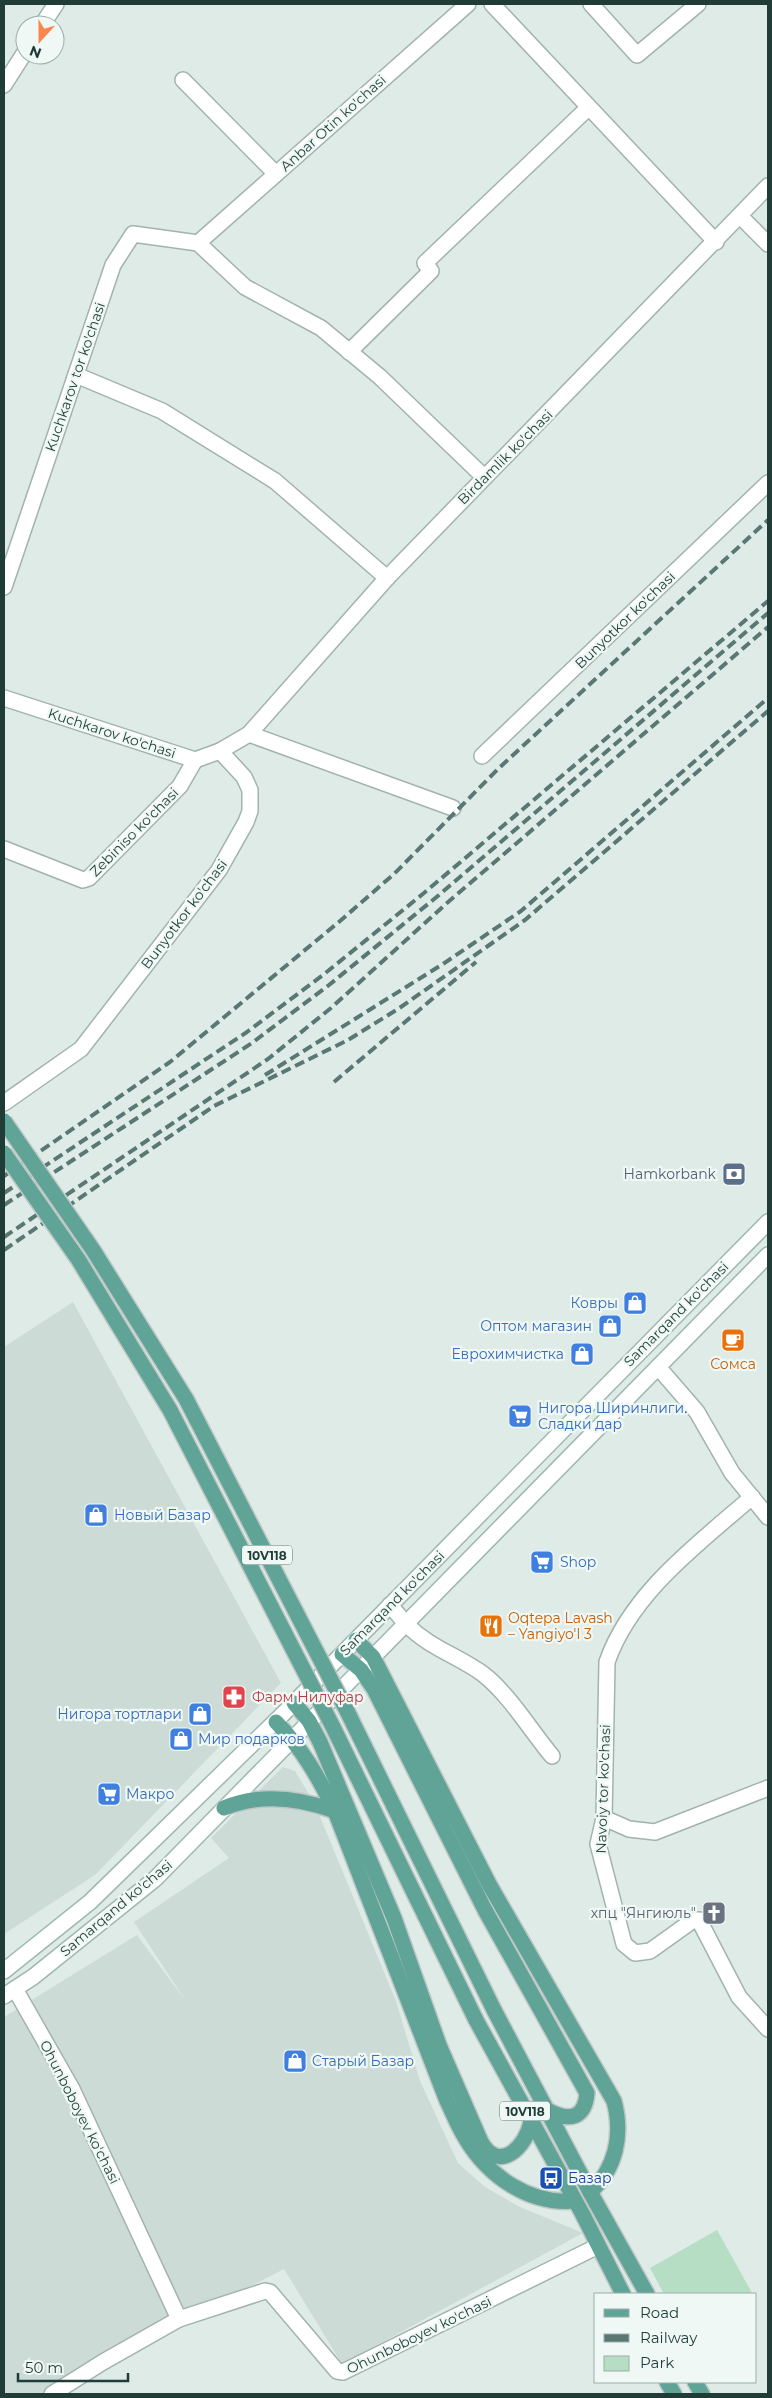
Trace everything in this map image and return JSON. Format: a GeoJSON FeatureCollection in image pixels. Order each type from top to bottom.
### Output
{"type":"FeatureCollection","features":[{"type":"Feature","properties":{"kind":"main road","name":"10V118"},"geometry":{"type":"LineString","coordinates":[[4,1121],[93,1250],[186,1399],[348,1713],[494,2010],[549,2111],[590,2192]]}},
{"type":"Feature","properties":{"kind":"main road","name":"10V118"},"geometry":{"type":"LineString","coordinates":[[4,1152],[78,1259],[170,1410],[333,1727],[476,2020],[575,2201]]}},
{"type":"Feature","properties":{"kind":"main road"},"geometry":{"type":"LineString","coordinates":[[356,1640],[373,1657],[489,1884],[614,2102],[618,2131],[614,2156],[608,2173],[590,2192],[646,2293]]}},
{"type":"Feature","properties":{"kind":"main road"},"geometry":{"type":"LineString","coordinates":[[342,1654],[361,1670],[374,1689],[484,1910],[587,2093],[586,2104],[578,2114],[565,2118],[549,2111]]}},
{"type":"Feature","properties":{"kind":"main road"},"geometry":{"type":"LineString","coordinates":[[294,1703],[309,1721],[394,1918],[439,2045],[480,2142],[484,2148],[493,2154],[510,2155],[522,2146],[531,2122]]}},
{"type":"Feature","properties":{"kind":"main road"},"geometry":{"type":"LineString","coordinates":[[276,1722],[292,1738],[317,1774],[335,1811],[447,2100],[464,2137],[489,2169],[511,2185],[553,2201],[575,2201],[622,2293]]}},
{"type":"Feature","properties":{"kind":"main road"},"geometry":{"type":"LineString","coordinates":[[224,1808],[240,1801],[289,1798],[314,1803],[335,1811]]}},
{"type":"Feature","properties":{"kind":"main road"},"geometry":{"type":"LineString","coordinates":[[668,2383],[674,2394]]}},
{"type":"Feature","properties":{"kind":"street"},"geometry":{"type":"LineString","coordinates":[[49,15],[56,4]]}},
{"type":"Feature","properties":{"kind":"street","name":"Anbar Otin ko'chasi"},"geometry":{"type":"LineString","coordinates":[[198,243],[468,4]]}},
{"type":"Feature","properties":{"kind":"street"},"geometry":{"type":"LineString","coordinates":[[492,4],[716,242]]}},
{"type":"Feature","properties":{"kind":"street"},"geometry":{"type":"LineString","coordinates":[[591,4],[637,55],[698,4]]}},
{"type":"Feature","properties":{"kind":"street"},"geometry":{"type":"LineString","coordinates":[[4,85],[17,65]]}},
{"type":"Feature","properties":{"kind":"street"},"geometry":{"type":"LineString","coordinates":[[183,80],[276,174]]}},
{"type":"Feature","properties":{"kind":"street"},"geometry":{"type":"LineString","coordinates":[[349,352],[431,271],[425,263],[588,108]]}},
{"type":"Feature","properties":{"kind":"street","name":"Birdamlik ko'chasi"},"geometry":{"type":"LineString","coordinates":[[249,734],[387,578],[741,217],[768,186]]}},
{"type":"Feature","properties":{"kind":"street"},"geometry":{"type":"LineString","coordinates":[[741,217],[768,244]]}},
{"type":"Feature","properties":{"kind":"street","name":"Kuchkarov tor ko'chasi"},"geometry":{"type":"LineString","coordinates":[[4,587],[114,265],[133,234],[198,243]]}},
{"type":"Feature","properties":{"kind":"street"},"geometry":{"type":"LineString","coordinates":[[198,243],[245,287],[321,328],[380,378],[484,477]]}},
{"type":"Feature","properties":{"kind":"street"},"geometry":{"type":"LineString","coordinates":[[76,375],[162,411],[275,480],[387,578]]}},
{"type":"Feature","properties":{"kind":"street","name":"Bunyotkor ko'chasi"},"geometry":{"type":"LineString","coordinates":[[482,756],[768,483]]}},
{"type":"Feature","properties":{"kind":"street","name":"Kuchkarov ko'chasi"},"geometry":{"type":"LineString","coordinates":[[4,698],[195,760]]}},
{"type":"Feature","properties":{"kind":"street"},"geometry":{"type":"LineString","coordinates":[[195,760],[220,751],[249,734],[453,808]]}},
{"type":"Feature","properties":{"kind":"street","name":"Bunyotkor ko'chasi"},"geometry":{"type":"LineString","coordinates":[[4,1103],[81,1049],[219,870],[246,822],[250,811],[250,790],[244,777],[220,751]]}},
{"type":"Feature","properties":{"kind":"street","name":"Zebiniso ko'chasi"},"geometry":{"type":"LineString","coordinates":[[4,850],[83,880],[89,878],[180,786],[195,760]]}},
{"type":"Feature","properties":{"kind":"street","name":"Samarqand ko'chasi"},"geometry":{"type":"LineString","coordinates":[[4,1971],[90,1902],[276,1722],[768,1222]]}},
{"type":"Feature","properties":{"kind":"street","name":"Samarqand ko'chasi"},"geometry":{"type":"LineString","coordinates":[[9,1992],[155,1879],[768,1255]]}},
{"type":"Feature","properties":{"kind":"street"},"geometry":{"type":"LineString","coordinates":[[658,1367],[697,1412],[732,1473],[768,1517]]}},
{"type":"Feature","properties":{"kind":"street","name":"Navoiy tor ko'chasi"},"geometry":{"type":"LineString","coordinates":[[752,1497],[685,1556],[644,1598],[614,1642],[608,1662],[604,1818],[598,1844],[624,1944],[635,1953],[650,1951],[692,1921],[699,1920],[739,1997],[748,2010],[768,2029]]}},
{"type":"Feature","properties":{"kind":"street"},"geometry":{"type":"LineString","coordinates":[[390,1605],[406,1624],[430,1645],[482,1674],[498,1688],[552,1756]]}},
{"type":"Feature","properties":{"kind":"street"},"geometry":{"type":"LineString","coordinates":[[604,1818],[629,1829],[655,1832],[768,1788]]}},
{"type":"Feature","properties":{"kind":"street","name":"Ohunboboyev ko'chasi"},"geometry":{"type":"LineString","coordinates":[[9,1992],[72,2089],[179,2319]]}},
{"type":"Feature","properties":{"kind":"street","name":"Ohunboboyev ko'chasi"},"geometry":{"type":"LineString","coordinates":[[52,2394],[103,2362],[179,2319],[265,2291],[270,2292],[338,2371],[343,2372],[598,2246]]}},
{"type":"Feature","properties":{"kind":"shaded area","name":"Новый Базар"},"geometry":{"type":"Polygon","coordinates":[[[73,1302],[281,1683],[95,1875],[4,1934],[4,1347],[73,1302]]]}},
{"type":"Feature","properties":{"kind":"shaded area"},"geometry":{"type":"Polygon","coordinates":[[[283,1767],[295,1771],[314,1802],[396,2001],[420,2081],[458,2163],[485,2187],[520,2207],[583,2233],[342,2364],[284,2269],[43,2394],[4,2394],[4,2017],[137,1935],[187,2003],[134,1922],[229,1858],[211,1838],[283,1767]]]}},
{"type":"Feature","properties":{"kind":"green space"},"geometry":{"type":"Polygon","coordinates":[[[717,2230],[752,2293],[663,2293],[650,2268],[717,2230]]]}},
{"type":"Feature","properties":{"kind":"railway"},"geometry":{"type":"LineString","coordinates":[[4,1176],[170,1062],[340,921],[394,874],[499,768],[768,520]]}},
{"type":"Feature","properties":{"kind":"railway"},"geometry":{"type":"LineString","coordinates":[[4,1193],[247,1032],[323,975],[424,893],[768,601]]}},
{"type":"Feature","properties":{"kind":"railway"},"geometry":{"type":"LineString","coordinates":[[4,1205],[252,1043],[329,985],[439,895],[768,613]]}},
{"type":"Feature","properties":{"kind":"railway"},"geometry":{"type":"LineString","coordinates":[[4,1237],[268,1059],[331,1008],[447,903],[768,627]]}},
{"type":"Feature","properties":{"kind":"railway"},"geometry":{"type":"LineString","coordinates":[[265,1075],[443,964],[521,911],[768,698]]}},
{"type":"Feature","properties":{"kind":"railway"},"geometry":{"type":"LineString","coordinates":[[4,1250],[214,1106],[348,1040],[398,1009],[525,920],[768,711]]}},
{"type":"Feature","properties":{"kind":"railway"},"geometry":{"type":"LineString","coordinates":[[334,1082],[476,962]]}},
{"type":"Feature","properties":{"kind":"place","name":"Hamkorbank"},"geometry":{"type":"Point","coordinates":[734,1174]}},
{"type":"Feature","properties":{"kind":"place","name":"Ковры"},"geometry":{"type":"Point","coordinates":[635,1303]}},
{"type":"Feature","properties":{"kind":"place","name":"Оптом магазин"},"geometry":{"type":"Point","coordinates":[610,1326]}},
{"type":"Feature","properties":{"kind":"place","name":"Сомса"},"geometry":{"type":"Point","coordinates":[733,1340]}},
{"type":"Feature","properties":{"kind":"place","name":"Еврохимчистка"},"geometry":{"type":"Point","coordinates":[582,1354]}},
{"type":"Feature","properties":{"kind":"place","name":"Нигора Ширинлиги. Сладки дар"},"geometry":{"type":"Point","coordinates":[520,1416]}},
{"type":"Feature","properties":{"kind":"place","name":"Новый Базар"},"geometry":{"type":"Point","coordinates":[96,1515]}},
{"type":"Feature","properties":{"kind":"place","name":"Shop"},"geometry":{"type":"Point","coordinates":[542,1562]}},
{"type":"Feature","properties":{"kind":"place","name":"Oqtepa Lavash – Yangiyo'l 3"},"geometry":{"type":"Point","coordinates":[491,1626]}},
{"type":"Feature","properties":{"kind":"place","name":"Фарм Нилуфар"},"geometry":{"type":"Point","coordinates":[234,1697]}},
{"type":"Feature","properties":{"kind":"place","name":"Нигора тортлари"},"geometry":{"type":"Point","coordinates":[200,1714]}},
{"type":"Feature","properties":{"kind":"place","name":"Мир подарков"},"geometry":{"type":"Point","coordinates":[181,1739]}},
{"type":"Feature","properties":{"kind":"place","name":"Макро"},"geometry":{"type":"Point","coordinates":[109,1794]}},
{"type":"Feature","properties":{"kind":"place","name":"хпц \"Янгиюль\""},"geometry":{"type":"Point","coordinates":[714,1913]}},
{"type":"Feature","properties":{"kind":"place","name":"Cтарый Базар"},"geometry":{"type":"Point","coordinates":[295,2061]}},
{"type":"Feature","properties":{"kind":"place","name":"Базар"},"geometry":{"type":"Point","coordinates":[551,2178]}}]}
